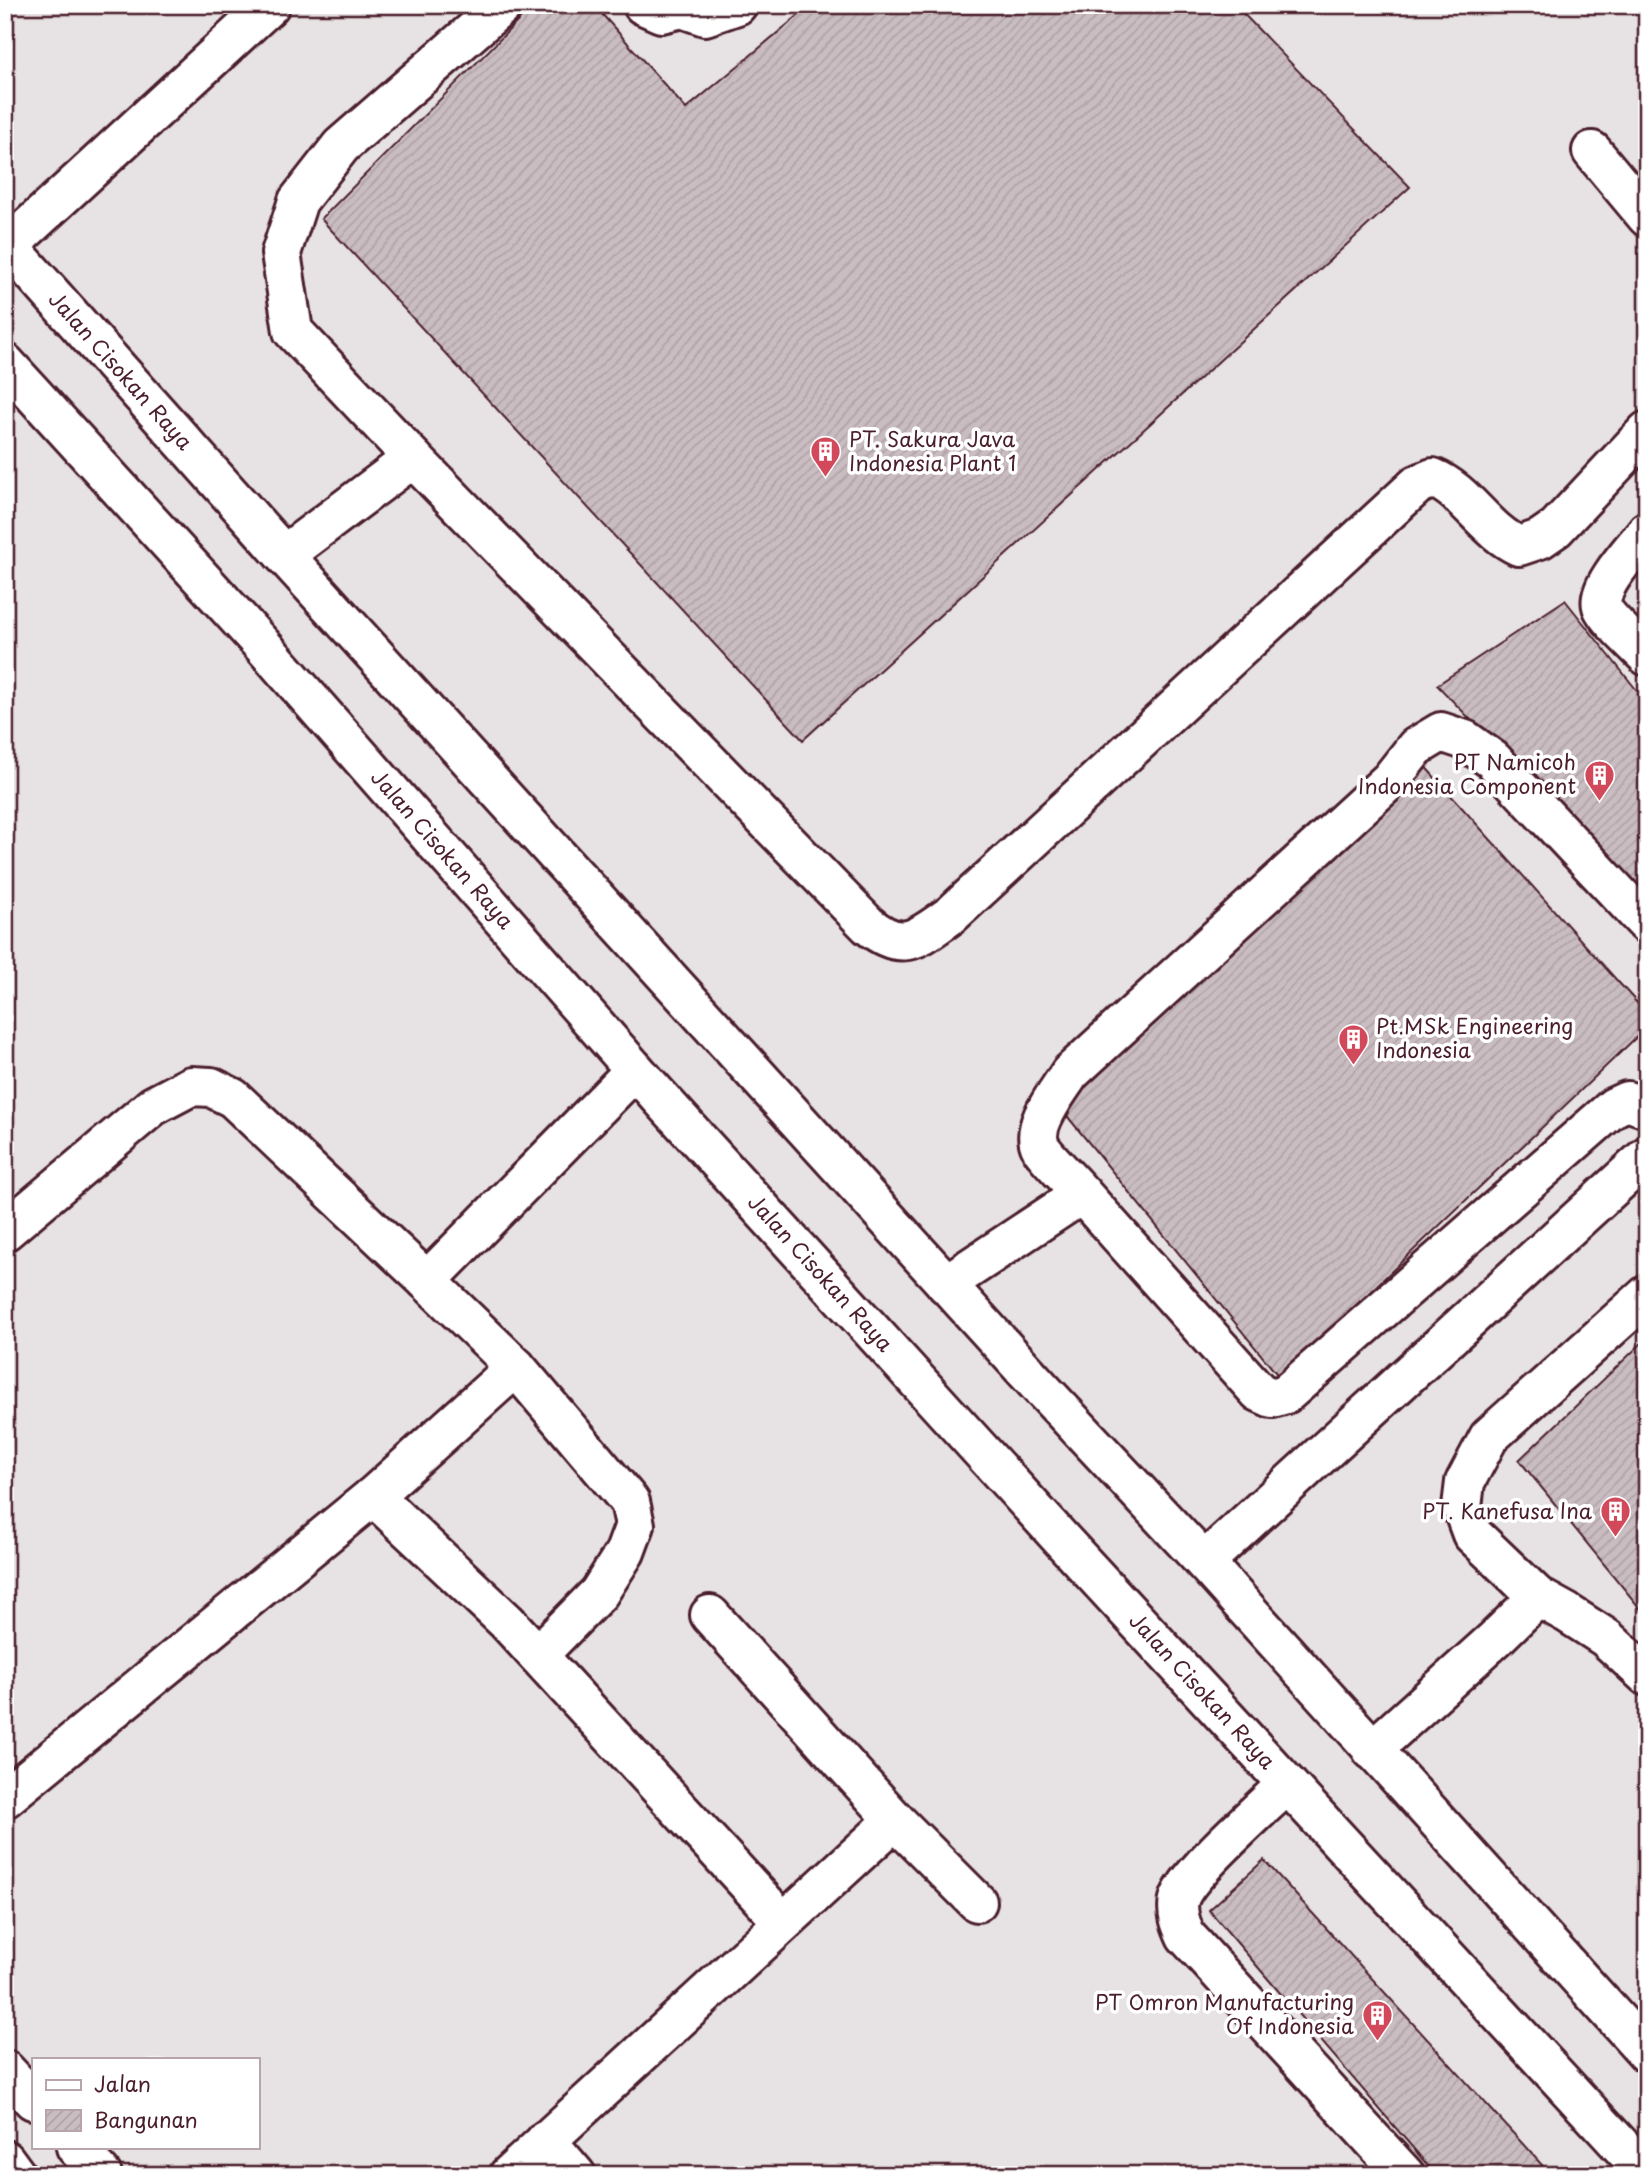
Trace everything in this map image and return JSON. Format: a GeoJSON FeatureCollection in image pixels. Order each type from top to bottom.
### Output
{"type":"FeatureCollection","features":[{"type":"Feature","properties":{"kind":"street"},"geometry":{"type":"LineString","coordinates":[[6,246],[270,5]]}},
{"type":"Feature","properties":{"kind":"street"},"geometry":{"type":"LineString","coordinates":[[503,5],[341,146],[298,201],[281,253],[293,331],[413,458],[868,925],[892,941],[915,939],[951,915],[1417,485],[1433,478],[1442,481],[1478,516],[1519,546],[1540,539],[1556,527],[1647,431]]}},
{"type":"Feature","properties":{"kind":"street"},"geometry":{"type":"LineString","coordinates":[[643,5],[661,13],[682,6],[705,16],[737,5]]}},
{"type":"Feature","properties":{"kind":"street"},"geometry":{"type":"LineString","coordinates":[[1592,151],[1647,217]]}},
{"type":"Feature","properties":{"kind":"street","name":"Jalan Cisokan Raya"},"geometry":{"type":"LineString","coordinates":[[6,246],[946,1284],[1204,1562],[1647,2053]]}},
{"type":"Feature","properties":{"kind":"street","name":"Jalan Cisokan Raya"},"geometry":{"type":"LineString","coordinates":[[5,363],[264,647],[635,1070],[1647,2174]]}},
{"type":"Feature","properties":{"kind":"street"},"geometry":{"type":"LineString","coordinates":[[284,555],[413,458]]}},
{"type":"Feature","properties":{"kind":"street"},"geometry":{"type":"LineString","coordinates":[[1647,531],[1608,582],[1602,594],[1602,607],[1647,656]]}},
{"type":"Feature","properties":{"kind":"street"},"geometry":{"type":"LineString","coordinates":[[1644,1099],[1627,1101],[1614,1107],[1286,1394],[1272,1398],[1259,1392],[1082,1194],[1041,1147],[1038,1130],[1070,1073],[1390,780],[1416,747],[1441,732],[1465,740],[1493,760],[1647,925]]}},
{"type":"Feature","properties":{"kind":"street"},"geometry":{"type":"LineString","coordinates":[[427,1281],[635,1070]]}},
{"type":"Feature","properties":{"kind":"street"},"geometry":{"type":"LineString","coordinates":[[5,1231],[153,1106],[191,1086],[211,1087],[233,1098],[516,1367],[630,1502],[635,1525],[625,1552],[599,1593],[538,1655]]}},
{"type":"Feature","properties":{"kind":"street"},"geometry":{"type":"LineString","coordinates":[[1204,1562],[1647,1156]]}},
{"type":"Feature","properties":{"kind":"street"},"geometry":{"type":"LineString","coordinates":[[946,1284],[1082,1194]]}},
{"type":"Feature","properties":{"kind":"street"},"geometry":{"type":"LineString","coordinates":[[1647,1295],[1489,1437],[1465,1482],[1462,1507],[1472,1534],[1538,1597],[1606,1638],[1647,1676]]}},
{"type":"Feature","properties":{"kind":"street"},"geometry":{"type":"LineString","coordinates":[[5,1798],[373,1496],[516,1367]]}},
{"type":"Feature","properties":{"kind":"street"},"geometry":{"type":"LineString","coordinates":[[373,1496],[507,1622],[783,1922]]}},
{"type":"Feature","properties":{"kind":"street"},"geometry":{"type":"LineString","coordinates":[[1372,1750],[1538,1597]]}},
{"type":"Feature","properties":{"kind":"street"},"geometry":{"type":"LineString","coordinates":[[710,1615],[895,1820],[977,1902]]}},
{"type":"Feature","properties":{"kind":"street"},"geometry":{"type":"LineString","coordinates":[[1287,1784],[1201,1867],[1179,1898],[1179,1919],[1186,1936],[1405,2175]]}},
{"type":"Feature","properties":{"kind":"street"},"geometry":{"type":"LineString","coordinates":[[509,2175],[895,1820]]}},
{"type":"Feature","properties":{"kind":"street"},"geometry":{"type":"LineString","coordinates":[[5,2070],[32,2100]]}},
{"type":"Feature","properties":{"kind":"street"},"geometry":{"type":"LineString","coordinates":[[547,2140],[576,2175]]}},
{"type":"Feature","properties":{"kind":"street"},"geometry":{"type":"LineString","coordinates":[[77,2148],[102,2175]]}},
{"type":"Feature","properties":{"kind":"street"},"geometry":{"type":"LineString","coordinates":[[5,2160],[16,2175]]}},
{"type":"Feature","properties":{"kind":"shaded area"},"geometry":{"type":"Polygon","coordinates":[[[5,5],[1647,5],[1647,2175],[5,2175],[5,5]]]}},
{"type":"Feature","properties":{"kind":"building","name":"PT. Sakura Java Indonesia Plant 1"},"geometry":{"type":"Polygon","coordinates":[[[534,5],[594,5],[686,109],[811,5],[1235,5],[1410,187],[803,740],[321,219],[534,5]]]}},
{"type":"Feature","properties":{"kind":"building","name":"PT Namicoh Indonesia Component"},"geometry":{"type":"Polygon","coordinates":[[[1565,600],[1647,703],[1647,901],[1437,685],[1565,600]]]}},
{"type":"Feature","properties":{"kind":"building","name":"Pt.MSk Engineering Indonesia"},"geometry":{"type":"Polygon","coordinates":[[[1421,762],[1647,1014],[1647,1027],[1280,1378],[1059,1106],[1421,762]]]}},
{"type":"Feature","properties":{"kind":"building","name":"PT. Kanefusa Ina"},"geometry":{"type":"Polygon","coordinates":[[[1647,1338],[1647,1617],[1519,1460],[1647,1338]]]}},
{"type":"Feature","properties":{"kind":"building","name":"PT Omron Manufacturing Of Indonesia"},"geometry":{"type":"Polygon","coordinates":[[[1264,1860],[1551,2175],[1436,2175],[1209,1910],[1264,1860]]]}},
{"type":"Feature","properties":{"kind":"place","name":"PT. Sakura Java Indonesia Plant 1"},"geometry":{"type":"Point","coordinates":[826,479]}},
{"type":"Feature","properties":{"kind":"place","name":"PT Namicoh Indonesia Component"},"geometry":{"type":"Point","coordinates":[1599,802]}},
{"type":"Feature","properties":{"kind":"place","name":"Pt.MSk Engineering Indonesia"},"geometry":{"type":"Point","coordinates":[1353,1066]}},
{"type":"Feature","properties":{"kind":"place","name":"PT. Kanefusa Ina"},"geometry":{"type":"Point","coordinates":[1615,1539]}},
{"type":"Feature","properties":{"kind":"place","name":"PT Omron Manufacturing Of Indonesia"},"geometry":{"type":"Point","coordinates":[1377,2042]}}]}
